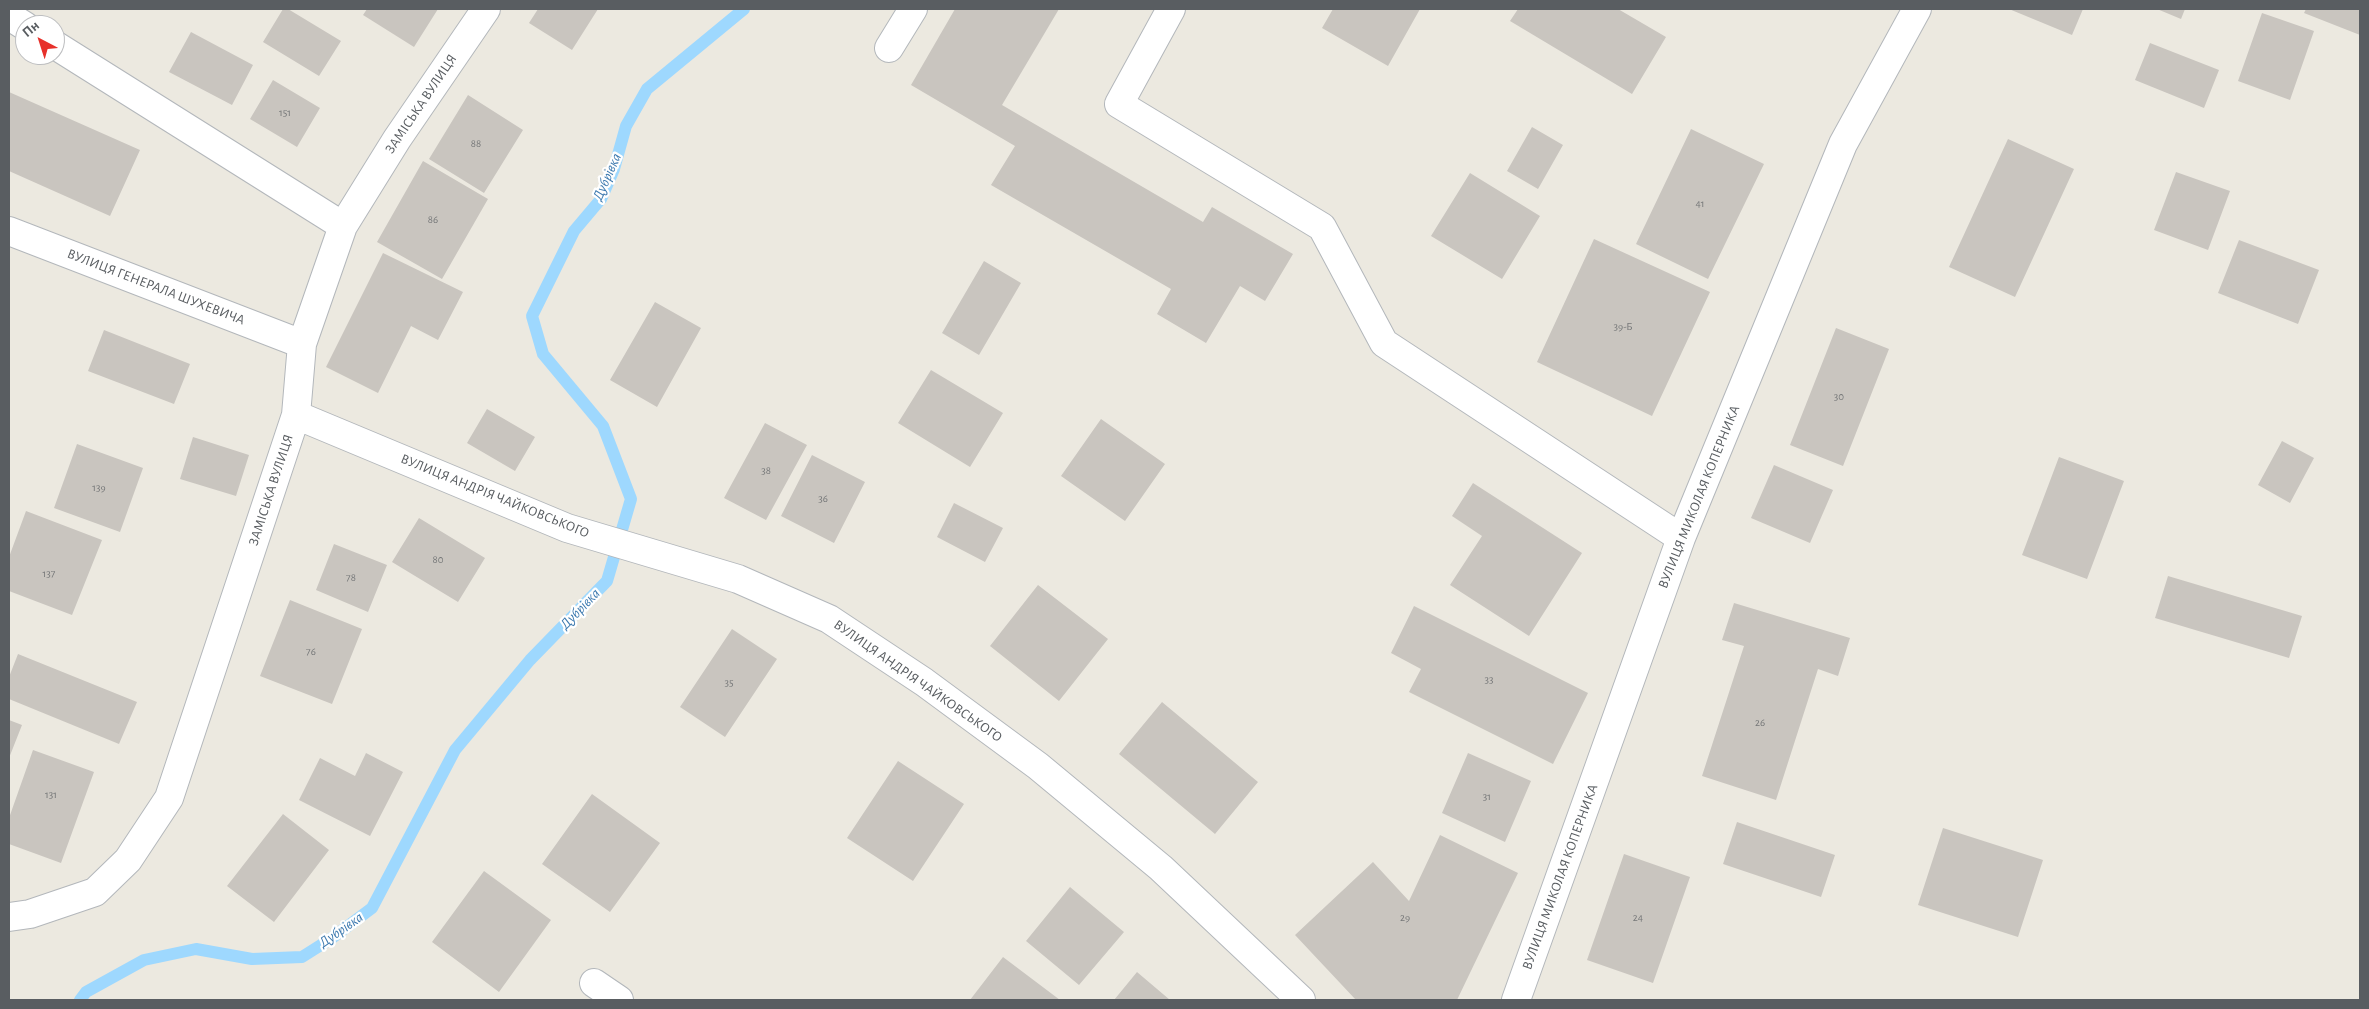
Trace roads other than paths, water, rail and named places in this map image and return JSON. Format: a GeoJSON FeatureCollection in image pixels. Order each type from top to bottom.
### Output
{"type":"FeatureCollection","features":[{"type":"Feature","properties":{"kind":"street","name":"ЗАМІСЬКА ВУЛИЦЯ"},"geometry":{"type":"LineString","coordinates":[[9,917],[30,914],[96,892],[128,860],[170,798],[296,415],[302,344],[343,226],[397,139],[486,9]]}},
{"type":"Feature","properties":{"kind":"street"},"geometry":{"type":"LineString","coordinates":[[888,48],[913,9]]}},
{"type":"Feature","properties":{"kind":"street"},"geometry":{"type":"LineString","coordinates":[[1171,9],[1119,104],[1322,227],[1384,343],[1680,538]]}},
{"type":"Feature","properties":{"kind":"street","name":"ВУЛИЦЯ МИКОЛАЯ КОПЕРНИКА"},"geometry":{"type":"LineString","coordinates":[[1516,1000],[1680,538],[1844,144],[1917,9]]}},
{"type":"Feature","properties":{"kind":"street"},"geometry":{"type":"LineString","coordinates":[[65,51],[343,226]]}},
{"type":"Feature","properties":{"kind":"street","name":"ВУЛИЦЯ ГЕНЕРАЛА ШУХЕВИЧА"},"geometry":{"type":"LineString","coordinates":[[9,230],[302,344]]}},
{"type":"Feature","properties":{"kind":"street","name":"ВУЛИЦЯ АНДРІЯ ЧАЙКОВСЬКОГО"},"geometry":{"type":"LineString","coordinates":[[296,415],[567,528],[654,556],[738,579],[829,619],[924,682],[1038,766],[1161,868],[1301,1000]]}},
{"type":"Feature","properties":{"kind":"street"},"geometry":{"type":"LineString","coordinates":[[594,983],[619,1000]]}},
{"type":"Feature","properties":{"kind":"waterway","name":"Дубрівка"},"geometry":{"type":"LineString","coordinates":[[80,1000],[86,992],[144,960],[196,949],[252,959],[302,957],[332,938],[372,908],[455,750],[530,660],[607,581],[631,499],[603,426],[543,354],[532,316],[574,231],[601,199],[614,169],[626,126],[647,89],[744,9]]}}]}
